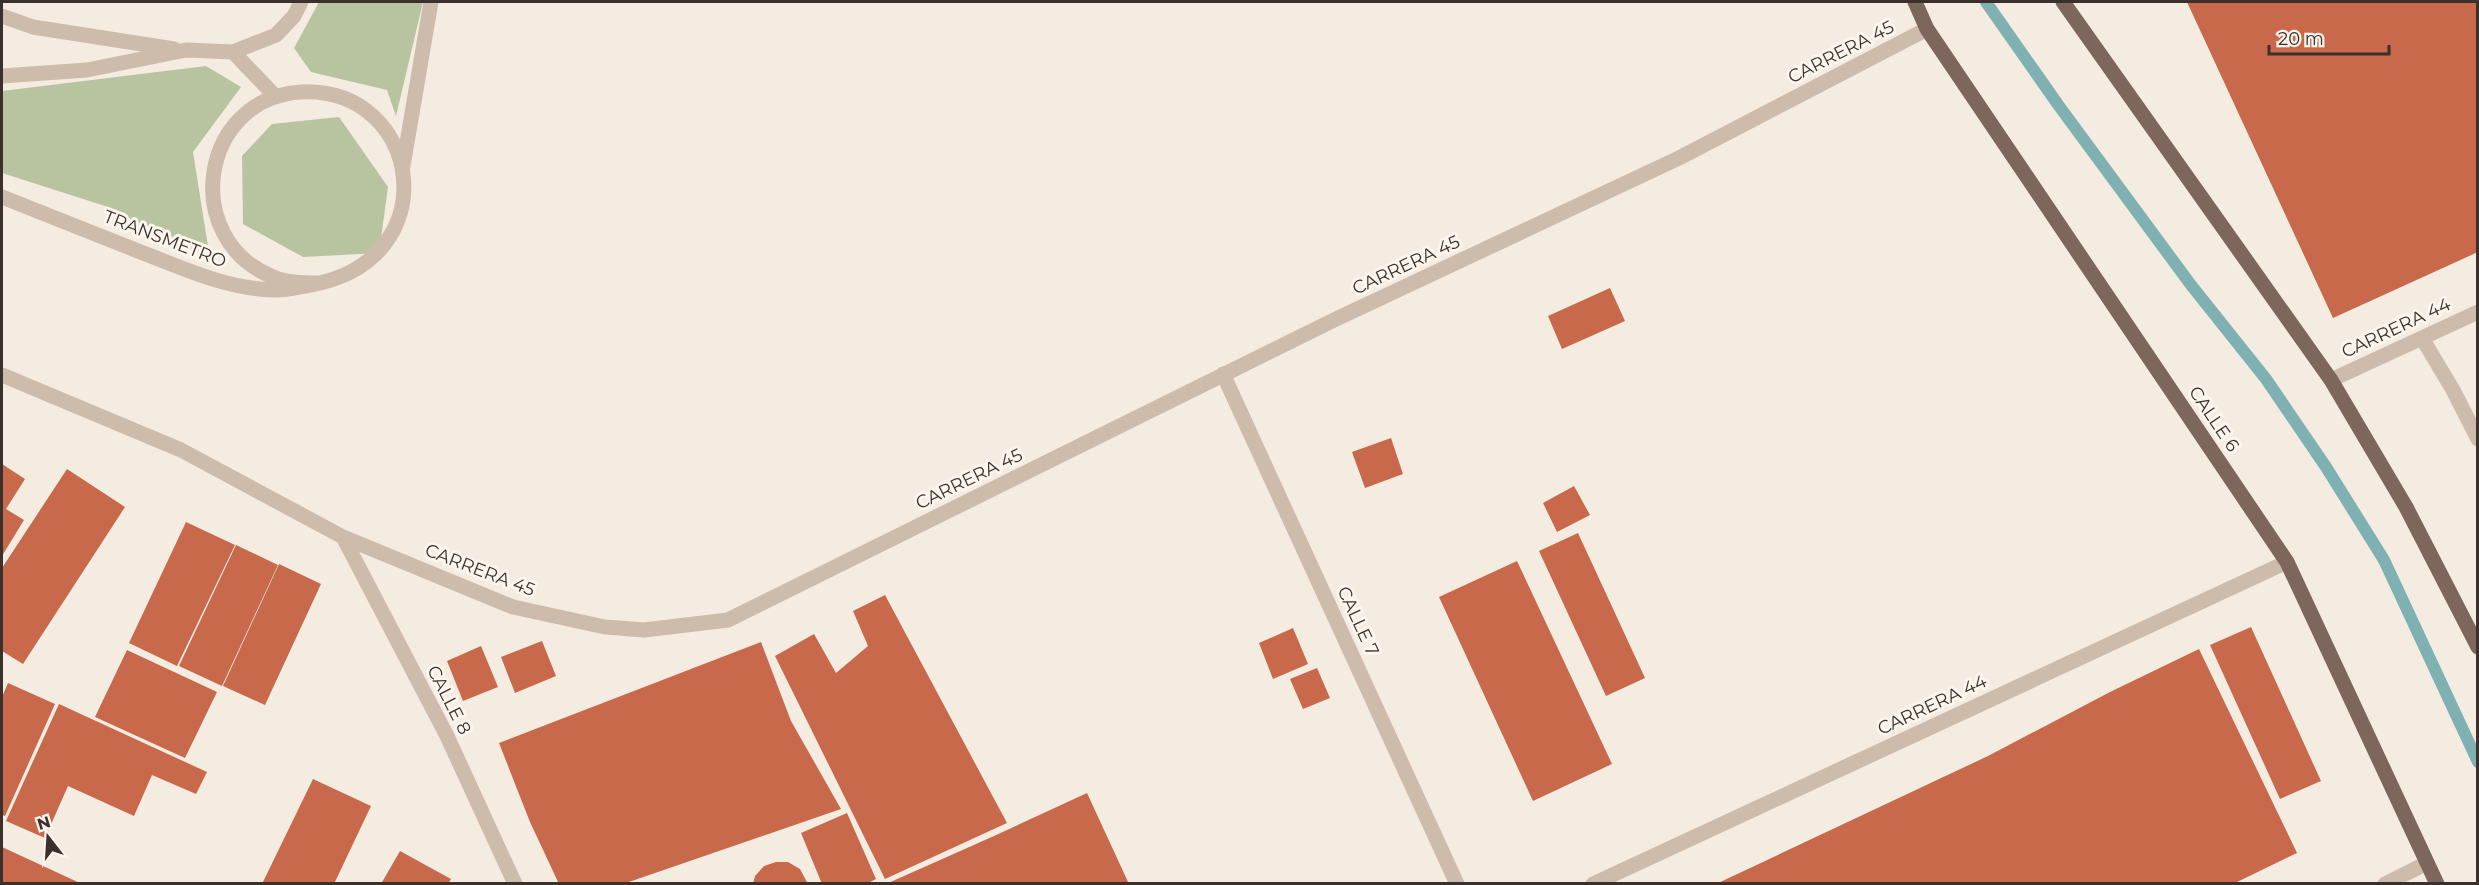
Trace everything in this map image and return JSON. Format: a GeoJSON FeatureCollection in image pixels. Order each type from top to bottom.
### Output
{"type":"FeatureCollection","features":[{"type":"Feature","properties":{"kind":"main road","name":"CALLE 6"},"geometry":{"type":"LineString","coordinates":[[1915,2],[1927,29],[2287,562],[2437,884]]}},
{"type":"Feature","properties":{"kind":"main road"},"geometry":{"type":"LineString","coordinates":[[2063,2],[2331,380],[2406,507],[2478,647]]}},
{"type":"Feature","properties":{"kind":"street"},"geometry":{"type":"LineString","coordinates":[[2,16],[33,27],[186,50],[233,52],[276,35],[294,16],[301,2]]}},
{"type":"Feature","properties":{"kind":"street"},"geometry":{"type":"LineString","coordinates":[[402,168],[431,2]]}},
{"type":"Feature","properties":{"kind":"street","name":"CARRERA 45"},"geometry":{"type":"LineString","coordinates":[[2,375],[181,450],[343,537],[513,606],[605,627],[644,630],[728,620],[1223,374],[1679,158],[1927,29]]}},
{"type":"Feature","properties":{"kind":"street"},"geometry":{"type":"LineString","coordinates":[[2,76],[87,70],[186,50]]}},
{"type":"Feature","properties":{"kind":"street"},"geometry":{"type":"LineString","coordinates":[[233,52],[276,97]]}},
{"type":"Feature","properties":{"kind":"street","name":"TRANSMETRO"},"geometry":{"type":"LineString","coordinates":[[2,197],[202,276],[240,287],[279,290],[319,283],[341,277],[362,267],[379,253],[392,234],[401,213],[404,191],[402,168],[395,147],[383,128],[367,112],[348,101],[325,93],[300,92],[276,97],[249,113],[236,124],[222,143],[214,166],[212,189],[214,212],[222,233],[236,252],[253,267],[274,278],[296,283],[319,283]]}},
{"type":"Feature","properties":{"kind":"street","name":"CARRERA 44"},"geometry":{"type":"LineString","coordinates":[[2331,380],[2478,312]]}},
{"type":"Feature","properties":{"kind":"street"},"geometry":{"type":"LineString","coordinates":[[2422,338],[2453,390],[2478,439]]}},
{"type":"Feature","properties":{"kind":"street","name":"CALLE 7"},"geometry":{"type":"LineString","coordinates":[[1223,374],[1457,884]]}},
{"type":"Feature","properties":{"kind":"street","name":"CALLE 8"},"geometry":{"type":"LineString","coordinates":[[343,537],[447,736],[515,884]]}},
{"type":"Feature","properties":{"kind":"street","name":"CARRERA 44"},"geometry":{"type":"LineString","coordinates":[[1593,884],[2287,562]]}},
{"type":"Feature","properties":{"kind":"street"},"geometry":{"type":"LineString","coordinates":[[2385,884],[2427,863]]}},
{"type":"Feature","properties":{"kind":"green space"},"geometry":{"type":"Polygon","coordinates":[[[319,2],[423,2],[396,116],[387,90],[311,72],[294,48],[319,2]]]}},
{"type":"Feature","properties":{"kind":"green space"},"geometry":{"type":"Polygon","coordinates":[[[206,66],[241,87],[193,152],[210,259],[105,206],[2,173],[2,91],[206,66]]]}},
{"type":"Feature","properties":{"kind":"green space"},"geometry":{"type":"Polygon","coordinates":[[[339,117],[388,187],[379,253],[303,257],[243,224],[242,156],[272,124],[339,117]]]}},
{"type":"Feature","properties":{"kind":"building"},"geometry":{"type":"Polygon","coordinates":[[[2187,2],[2478,2],[2478,252],[2333,318],[2187,2]]]}},
{"type":"Feature","properties":{"kind":"building"},"geometry":{"type":"Polygon","coordinates":[[[1610,288],[1625,321],[1562,349],[1548,316],[1610,288]]]}},
{"type":"Feature","properties":{"kind":"building"},"geometry":{"type":"Polygon","coordinates":[[[1391,438],[1403,474],[1365,488],[1352,452],[1391,438]]]}},
{"type":"Feature","properties":{"kind":"building"},"geometry":{"type":"Polygon","coordinates":[[[2,464],[25,479],[6,509],[24,520],[2,556],[2,464]]]}},
{"type":"Feature","properties":{"kind":"building"},"geometry":{"type":"Polygon","coordinates":[[[67,469],[125,507],[23,664],[2,651],[2,568],[67,469]]]}},
{"type":"Feature","properties":{"kind":"building"},"geometry":{"type":"Polygon","coordinates":[[[1574,486],[1590,515],[1557,532],[1543,503],[1574,486]]]}},
{"type":"Feature","properties":{"kind":"building"},"geometry":{"type":"Polygon","coordinates":[[[186,522],[235,545],[177,666],[129,643],[186,522]]]}},
{"type":"Feature","properties":{"kind":"building"},"geometry":{"type":"Polygon","coordinates":[[[1578,533],[1645,678],[1606,696],[1539,551],[1578,533]]]}},
{"type":"Feature","properties":{"kind":"building"},"geometry":{"type":"Polygon","coordinates":[[[236,545],[278,565],[222,686],[179,666],[236,545]]]}},
{"type":"Feature","properties":{"kind":"building"},"geometry":{"type":"Polygon","coordinates":[[[1517,561],[1612,764],[1533,801],[1439,597],[1517,561]]]}},
{"type":"Feature","properties":{"kind":"building"},"geometry":{"type":"Polygon","coordinates":[[[279,564],[321,584],[265,705],[223,686],[279,564]]]}},
{"type":"Feature","properties":{"kind":"building"},"geometry":{"type":"Polygon","coordinates":[[[885,595],[1007,823],[885,879],[775,656],[814,634],[836,673],[868,646],[853,611],[885,595]]]}},
{"type":"Feature","properties":{"kind":"building"},"geometry":{"type":"Polygon","coordinates":[[[2251,627],[2321,781],[2280,799],[2210,645],[2251,627]]]}},
{"type":"Feature","properties":{"kind":"building"},"geometry":{"type":"Polygon","coordinates":[[[1293,628],[1308,664],[1273,679],[1259,643],[1293,628]]]}},
{"type":"Feature","properties":{"kind":"building"},"geometry":{"type":"Polygon","coordinates":[[[542,641],[556,676],[515,693],[501,657],[542,641]]]}},
{"type":"Feature","properties":{"kind":"building"},"geometry":{"type":"Polygon","coordinates":[[[761,642],[791,721],[841,809],[623,884],[559,884],[530,822],[499,743],[761,642]]]}},
{"type":"Feature","properties":{"kind":"building"},"geometry":{"type":"Polygon","coordinates":[[[481,646],[498,687],[463,701],[447,661],[481,646]]]}},
{"type":"Feature","properties":{"kind":"building"},"geometry":{"type":"Polygon","coordinates":[[[2199,649],[2297,853],[2233,884],[1716,884],[1988,756],[2110,692],[2199,649]]]}},
{"type":"Feature","properties":{"kind":"building"},"geometry":{"type":"Polygon","coordinates":[[[127,650],[217,692],[185,758],[95,717],[127,650]]]}},
{"type":"Feature","properties":{"kind":"building"},"geometry":{"type":"Polygon","coordinates":[[[1317,668],[1330,698],[1303,709],[1290,679],[1317,668]]]}},
{"type":"Feature","properties":{"kind":"building"},"geometry":{"type":"Polygon","coordinates":[[[8,683],[55,704],[5,816],[2,815],[2,697],[8,683]]]}},
{"type":"Feature","properties":{"kind":"building"},"geometry":{"type":"Polygon","coordinates":[[[59,704],[207,772],[196,794],[152,775],[134,816],[68,786],[45,838],[6,821],[59,704]]]}},
{"type":"Feature","properties":{"kind":"building"},"geometry":{"type":"Polygon","coordinates":[[[313,779],[371,806],[334,884],[262,884],[313,779]]]}},
{"type":"Feature","properties":{"kind":"building"},"geometry":{"type":"Polygon","coordinates":[[[1087,793],[1129,884],[886,884],[994,836],[1087,793]]]}},
{"type":"Feature","properties":{"kind":"building"},"geometry":{"type":"Polygon","coordinates":[[[847,813],[876,879],[866,884],[822,884],[801,833],[847,813]]]}},
{"type":"Feature","properties":{"kind":"building"},"geometry":{"type":"Polygon","coordinates":[[[2,847],[82,884],[2,884],[2,847]]]}},
{"type":"Feature","properties":{"kind":"building"},"geometry":{"type":"Polygon","coordinates":[[[400,851],[451,879],[448,884],[381,884],[400,851]]]}},
{"type":"Feature","properties":{"kind":"building"},"geometry":{"type":"Polygon","coordinates":[[[776,862],[788,862],[800,869],[808,884],[753,884],[755,876],[764,866],[776,862]]]}},
{"type":"Feature","properties":{"kind":"waterway"},"geometry":{"type":"LineString","coordinates":[[1986,2],[2059,106],[2191,285],[2266,379],[2326,467],[2384,560],[2478,762]]}}]}
